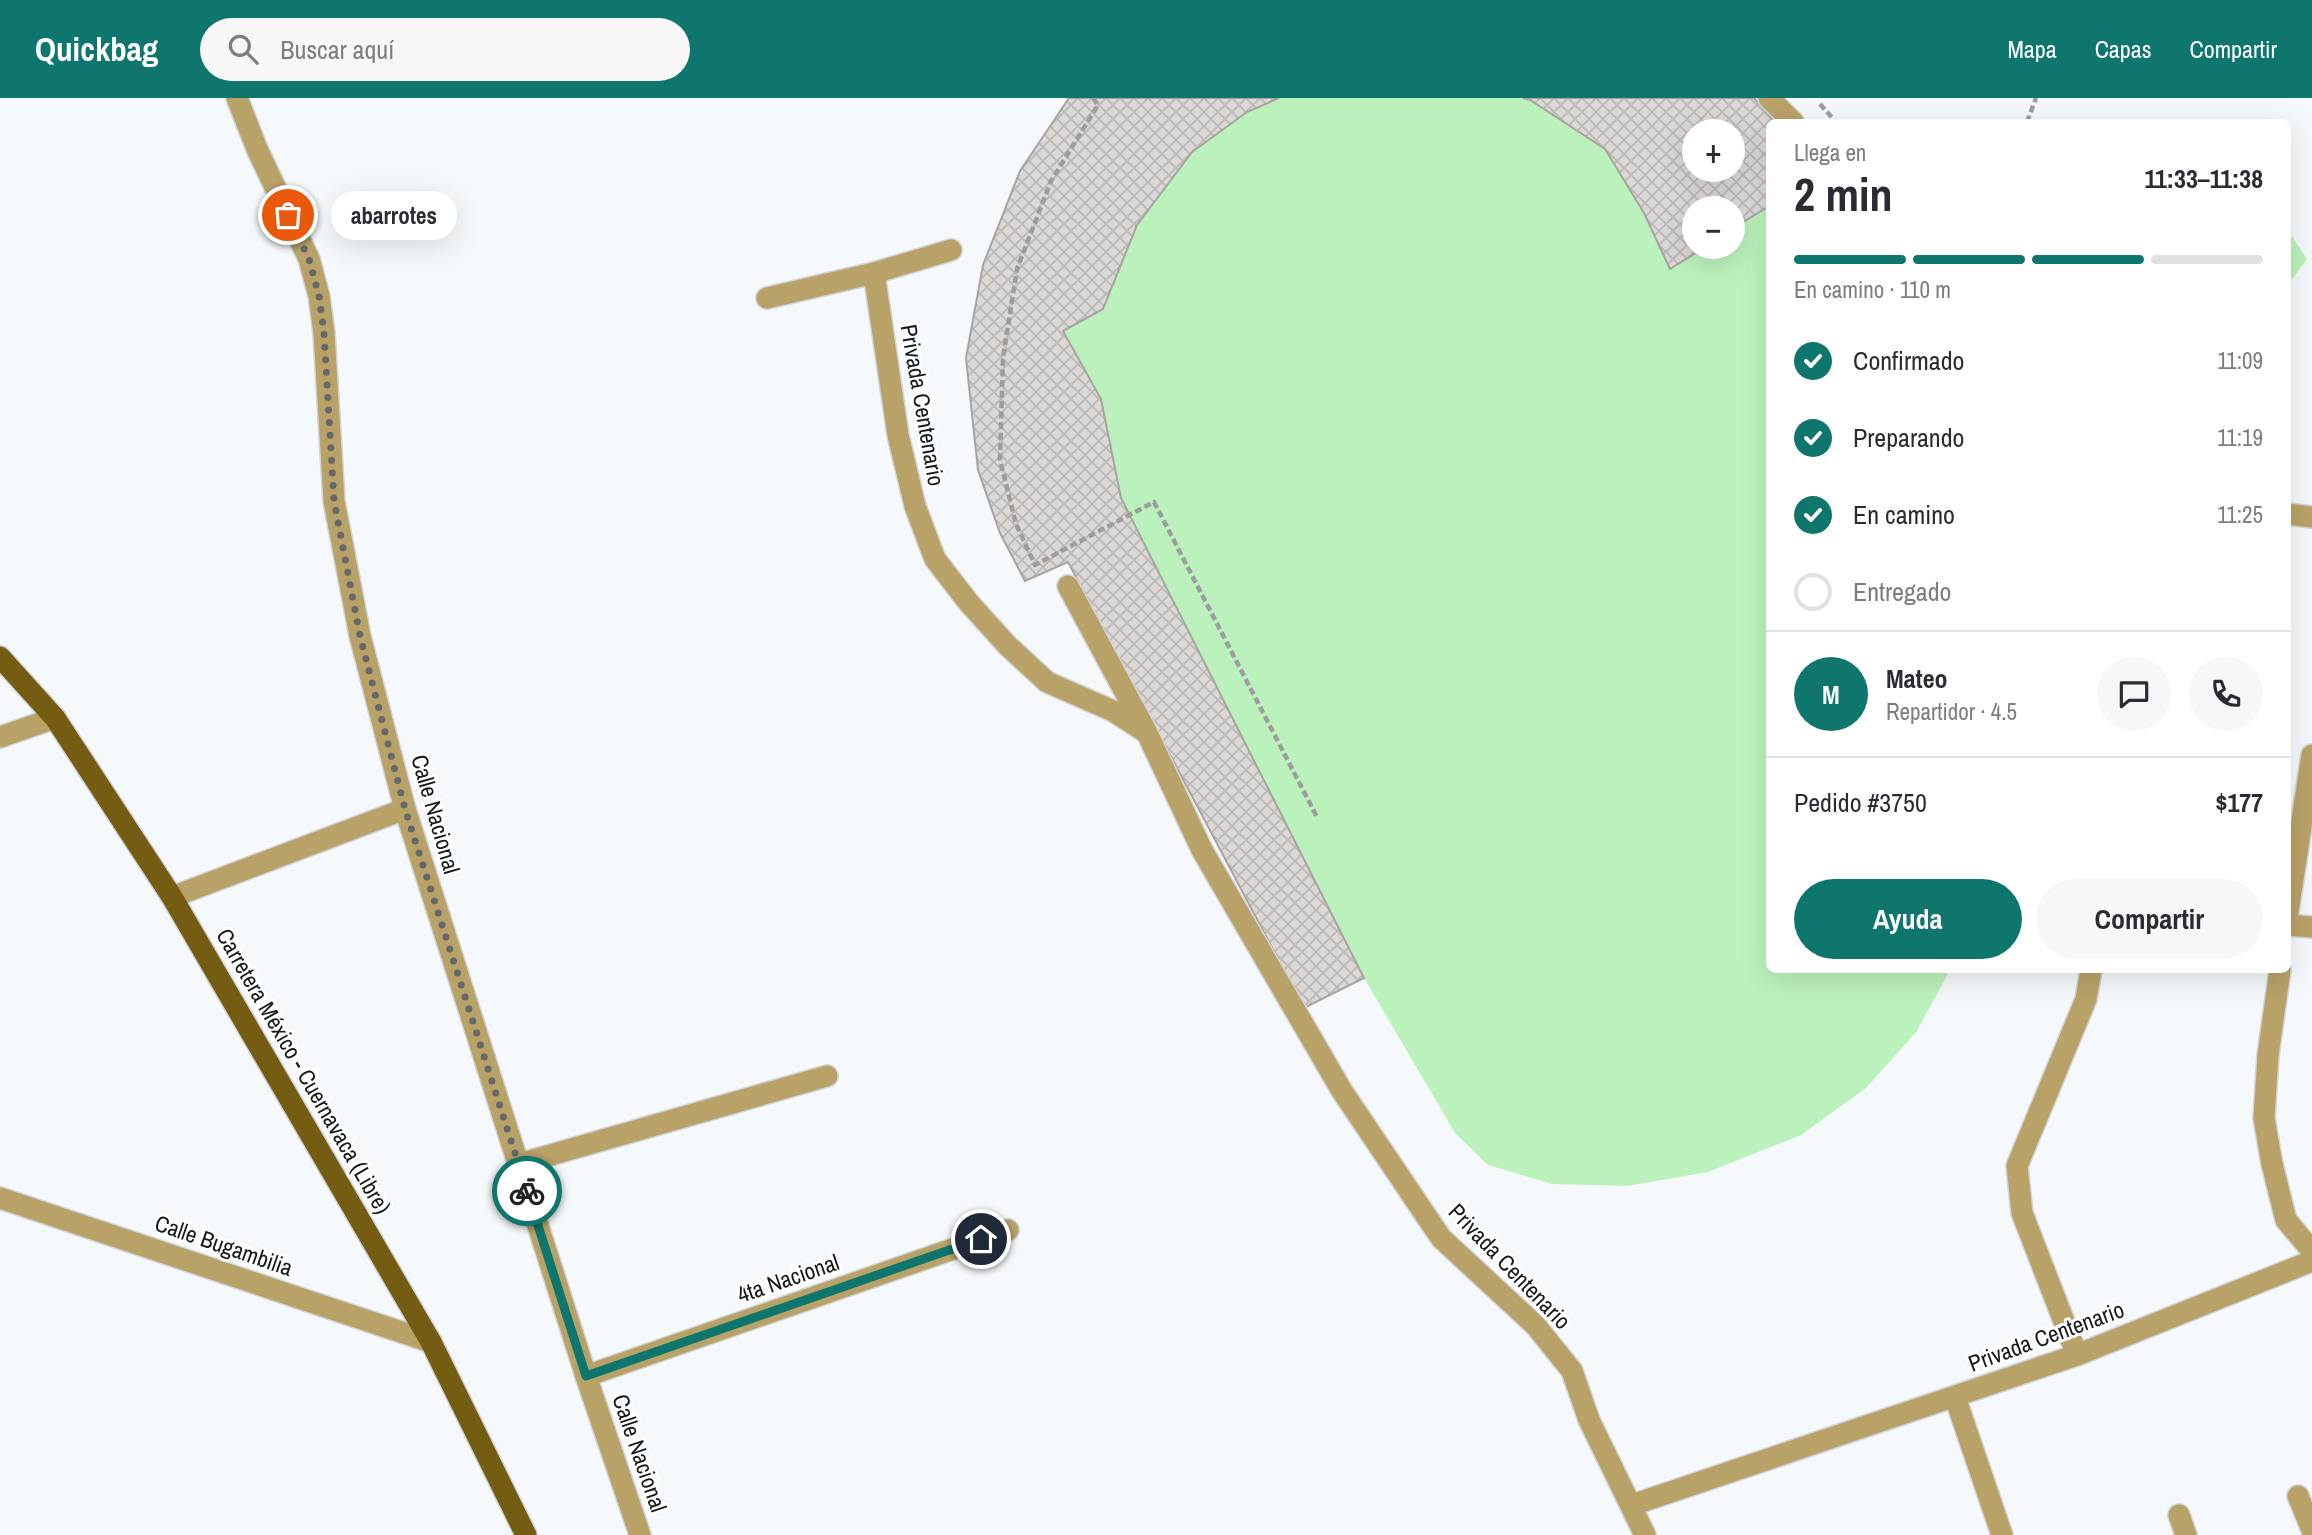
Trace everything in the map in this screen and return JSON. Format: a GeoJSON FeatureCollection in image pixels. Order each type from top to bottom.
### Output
{"type":"FeatureCollection","features":[{"type":"Feature","properties":{"kind":"main road","name":"Carretera México - Cuernavaca (Libre)"},"geometry":{"type":"LineString","coordinates":[[0,657],[55,718],[172,897],[431,1342],[526,1535]]}},
{"type":"Feature","properties":{"kind":"street","name":"Calle Nacional"},"geometry":{"type":"LineString","coordinates":[[237,98],[257,149],[309,259],[319,296],[324,333],[334,501],[360,636],[405,809],[586,1376],[640,1535]]}},
{"type":"Feature","properties":{"kind":"street"},"geometry":{"type":"LineString","coordinates":[[1769,98],[1790,119]]}},
{"type":"Feature","properties":{"kind":"street"},"geometry":{"type":"LineString","coordinates":[[767,298],[874,273],[951,250]]}},
{"type":"Feature","properties":{"kind":"street","name":"Privada Centenario"},"geometry":{"type":"LineString","coordinates":[[874,273],[898,435],[915,506],[935,559],[969,603],[1008,646],[1047,682],[1113,711],[1147,733]]}},
{"type":"Feature","properties":{"kind":"street"},"geometry":{"type":"LineString","coordinates":[[2291,514],[2312,517]]}},
{"type":"Feature","properties":{"kind":"street","name":"Privada Centenario"},"geometry":{"type":"LineString","coordinates":[[1068,586],[1147,733],[1202,850],[1342,1091],[1441,1238],[1536,1326],[1572,1371],[1588,1420],[1632,1506],[2077,1355],[2312,1261]]}},
{"type":"Feature","properties":{"kind":"street"},"geometry":{"type":"LineString","coordinates":[[0,737],[55,718]]}},
{"type":"Feature","properties":{"kind":"street"},"geometry":{"type":"LineString","coordinates":[[2291,892],[2312,755]]}},
{"type":"Feature","properties":{"kind":"street"},"geometry":{"type":"LineString","coordinates":[[172,897],[405,809]]}},
{"type":"Feature","properties":{"kind":"street"},"geometry":{"type":"LineString","coordinates":[[2291,925],[2312,927]]}},
{"type":"Feature","properties":{"kind":"street"},"geometry":{"type":"LineString","coordinates":[[2077,1355],[2022,1213],[2017,1166],[2086,999],[2090,973]]}},
{"type":"Feature","properties":{"kind":"street"},"geometry":{"type":"LineString","coordinates":[[2280,973],[2268,1055],[2264,1118],[2286,1220],[2312,1251]]}},
{"type":"Feature","properties":{"kind":"street"},"geometry":{"type":"LineString","coordinates":[[519,1164],[827,1076]]}},
{"type":"Feature","properties":{"kind":"street","name":"Calle Bugambilia"},"geometry":{"type":"LineString","coordinates":[[0,1198],[431,1342]]}},
{"type":"Feature","properties":{"kind":"street","name":"4ta Nacional"},"geometry":{"type":"LineString","coordinates":[[586,1376],[1007,1230]]}},
{"type":"Feature","properties":{"kind":"street"},"geometry":{"type":"LineString","coordinates":[[1955,1397],[2002,1535]]}},
{"type":"Feature","properties":{"kind":"street"},"geometry":{"type":"LineString","coordinates":[[2298,1496],[2312,1530]]}},
{"type":"Feature","properties":{"kind":"street"},"geometry":{"type":"LineString","coordinates":[[1632,1506],[1645,1535]]}},
{"type":"Feature","properties":{"kind":"path"},"geometry":{"type":"LineString","coordinates":[[1093,98],[1098,105],[1051,181],[1017,269],[1003,358],[1000,460],[1016,524],[1035,565],[1154,502],[1317,817]]}},
{"type":"Feature","properties":{"kind":"path"},"geometry":{"type":"LineString","coordinates":[[1815,98],[1833,119]]}},
{"type":"Feature","properties":{"kind":"path"},"geometry":{"type":"LineString","coordinates":[[2028,119],[2036,98]]}},
{"type":"Feature","properties":{"kind":"green space"},"geometry":{"type":"Polygon","coordinates":[[[1069,98],[1754,98],[1772,119],[1766,119],[1766,973],[1948,973],[1917,1031],[1866,1088],[1801,1135],[1708,1172],[1627,1186],[1552,1184],[1488,1165],[1455,1133],[1364,978],[1304,1008],[1068,562],[1025,581],[1000,533],[978,470],[1069,98]]]}},
{"type":"Feature","properties":{"kind":"green space"},"geometry":{"type":"Polygon","coordinates":[[[2291,235],[2307,259],[2291,281],[2291,235]]]}},
{"type":"Feature","properties":{"kind":"building"},"geometry":{"type":"Polygon","coordinates":[[[1069,98],[1279,98],[1247,112],[1192,152],[1137,225],[1103,309],[1063,331],[1101,399],[1121,498],[1364,978],[1304,1008],[1068,562],[1025,581],[1000,533],[978,470],[966,358],[983,265],[1020,171],[1069,98]]]}},
{"type":"Feature","properties":{"kind":"building"},"geometry":{"type":"Polygon","coordinates":[[[1523,98],[1754,98],[1772,119],[1766,119],[1766,208],[1745,221],[1745,196],[1682,196],[1682,259],[1686,259],[1670,269],[1644,213],[1605,149],[1523,98]]]}},
{"type":"Feature","properties":{"kind":"way so far"},"geometry":{"type":"LineString","coordinates":[[288,215],[309,259],[319,296],[324,333],[334,501],[360,636],[405,809],[527,1191]]}},
{"type":"Feature","properties":{"kind":"place","name":"abarrotes"},"geometry":{"type":"Point","coordinates":[288,215]}},
{"type":"Feature","properties":{"kind":"route"},"geometry":{"type":"LineString","coordinates":[[527,1191],[586,1376],[981,1239]]}}]}
